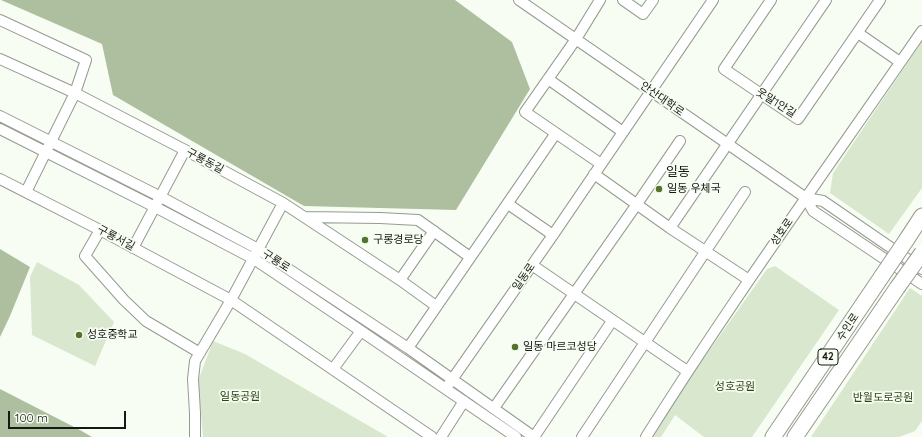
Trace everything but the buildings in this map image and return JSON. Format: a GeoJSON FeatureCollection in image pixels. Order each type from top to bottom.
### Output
{"type":"FeatureCollection","features":[{"type":"Feature","properties":{"kind":"highway","name":"수인로"},"geometry":{"type":"LineString","coordinates":[[773,437],[922,216]]}},
{"type":"Feature","properties":{"kind":"highway","name":"수인로"},"geometry":{"type":"LineString","coordinates":[[795,437],[922,253]]}},
{"type":"Feature","properties":{"kind":"street","name":"안산대학로"},"geometry":{"type":"LineString","coordinates":[[519,0],[806,198],[813,211],[922,284]]}},
{"type":"Feature","properties":{"kind":"street"},"geometry":{"type":"LineString","coordinates":[[600,0],[576,39],[525,112],[601,164]]}},
{"type":"Feature","properties":{"kind":"street"},"geometry":{"type":"LineString","coordinates":[[623,0],[643,14],[653,0]]}},
{"type":"Feature","properties":{"kind":"street","name":"일동로"},"geometry":{"type":"LineString","coordinates":[[446,388],[553,235],[713,0]]}},
{"type":"Feature","properties":{"kind":"street","name":"웃말1안길"},"geometry":{"type":"LineString","coordinates":[[771,0],[724,69],[798,119],[880,0]]}},
{"type":"Feature","properties":{"kind":"street"},"geometry":{"type":"LineString","coordinates":[[670,228],[826,0]]}},
{"type":"Feature","properties":{"kind":"street"},"geometry":{"type":"LineString","coordinates":[[0,20],[86,60],[75,94],[26,192]]}},
{"type":"Feature","properties":{"kind":"street","name":"성호로"},"geometry":{"type":"LineString","coordinates":[[646,437],[687,372],[749,280],[922,31]]}},
{"type":"Feature","properties":{"kind":"street"},"geometry":{"type":"LineString","coordinates":[[858,33],[900,62]]}},
{"type":"Feature","properties":{"kind":"street","name":"구룡동길"},"geometry":{"type":"LineString","coordinates":[[0,59],[75,94],[185,150],[283,203],[400,280],[436,306]]}},
{"type":"Feature","properties":{"kind":"street"},"geometry":{"type":"LineString","coordinates":[[548,79],[623,132]]}},
{"type":"Feature","properties":{"kind":"street","name":"구룡로"},"geometry":{"type":"LineString","coordinates":[[0,116],[161,197],[256,254],[408,348],[534,437],[612,321]]}},
{"type":"Feature","properties":{"kind":"street","name":"구룡로"},"geometry":{"type":"LineString","coordinates":[[0,129],[155,207],[256,254],[361,331],[446,388],[512,436]]}},
{"type":"Feature","properties":{"kind":"street"},"geometry":{"type":"LineString","coordinates":[[408,348],[556,133]]}},
{"type":"Feature","properties":{"kind":"street"},"geometry":{"type":"LineString","coordinates":[[494,408],[680,141]]}},
{"type":"Feature","properties":{"kind":"street"},"geometry":{"type":"LineString","coordinates":[[133,248],[185,150]]}},
{"type":"Feature","properties":{"kind":"street"},"geometry":{"type":"LineString","coordinates":[[594,174],[670,228],[749,280]]}},
{"type":"Feature","properties":{"kind":"street","name":"구룡서길"},"geometry":{"type":"LineString","coordinates":[[0,179],[100,230],[231,300],[432,437]]}},
{"type":"Feature","properties":{"kind":"street"},"geometry":{"type":"LineString","coordinates":[[582,437],[745,192]]}},
{"type":"Feature","properties":{"kind":"street","name":"안산대학로"},"geometry":{"type":"LineString","coordinates":[[806,198],[823,200],[922,270]]}},
{"type":"Feature","properties":{"kind":"street"},"geometry":{"type":"LineString","coordinates":[[195,437],[193,379],[195,361],[231,300],[283,203]]}},
{"type":"Feature","properties":{"kind":"street"},"geometry":{"type":"LineString","coordinates":[[508,204],[553,235]]}},
{"type":"Feature","properties":{"kind":"street"},"geometry":{"type":"LineString","coordinates":[[305,217],[418,220],[470,257]]}},
{"type":"Feature","properties":{"kind":"street"},"geometry":{"type":"LineString","coordinates":[[100,230],[84,256],[124,300],[146,321],[200,353]]}},
{"type":"Feature","properties":{"kind":"street"},"geometry":{"type":"LineString","coordinates":[[400,280],[434,231]]}},
{"type":"Feature","properties":{"kind":"street"},"geometry":{"type":"LineString","coordinates":[[532,265],[687,372]]}},
{"type":"Feature","properties":{"kind":"street"},"geometry":{"type":"LineString","coordinates":[[332,369],[361,331]]}},
{"type":"Feature","properties":{"kind":"street"},"geometry":{"type":"LineString","coordinates":[[441,437],[464,401]]}},
{"type":"Feature","properties":{"kind":"green space"},"geometry":{"type":"Polygon","coordinates":[[[1,0],[455,0],[512,42],[530,89],[456,210],[304,206],[113,95],[102,44],[1,0]]]}},
{"type":"Feature","properties":{"kind":"green space"},"geometry":{"type":"Polygon","coordinates":[[[922,41],[922,188],[889,234],[830,193],[833,173],[922,41]]]}},
{"type":"Feature","properties":{"kind":"green space"},"geometry":{"type":"Polygon","coordinates":[[[0,249],[30,267],[0,337],[0,249]]]}},
{"type":"Feature","properties":{"kind":"green space"},"geometry":{"type":"Polygon","coordinates":[[[37,262],[79,285],[114,322],[95,366],[32,335],[30,277],[37,262]]]}},
{"type":"Feature","properties":{"kind":"green space","name":"성호공원"},"geometry":{"type":"Polygon","coordinates":[[[775,266],[839,310],[752,437],[704,437],[675,415],[661,437],[648,437],[767,269],[775,266]]]}},
{"type":"Feature","properties":{"kind":"green space","name":"반월도로공원"},"geometry":{"type":"Polygon","coordinates":[[[910,288],[922,296],[922,421],[915,431],[899,437],[811,437],[910,288]]]}},
{"type":"Feature","properties":{"kind":"green space","name":"일동공원"},"geometry":{"type":"Polygon","coordinates":[[[213,341],[245,354],[388,437],[203,437],[198,381],[213,341]]]}},
{"type":"Feature","properties":{"kind":"green space"},"geometry":{"type":"Polygon","coordinates":[[[0,389],[80,430],[92,437],[0,437],[0,389]]]}},
{"type":"Feature","properties":{"kind":"place","name":"일동 우체국"},"geometry":{"type":"Point","coordinates":[659,189]}},
{"type":"Feature","properties":{"kind":"place","name":"구롱경로당"},"geometry":{"type":"Point","coordinates":[365,240]}},
{"type":"Feature","properties":{"kind":"place","name":"성호중학교"},"geometry":{"type":"Point","coordinates":[79,335]}},
{"type":"Feature","properties":{"kind":"place","name":"일동 마르코성당"},"geometry":{"type":"Point","coordinates":[515,347]}},
{"type":"Feature","properties":{"kind":"district","name":"일동"},"geometry":{"type":"Point","coordinates":[678,172]}}]}
